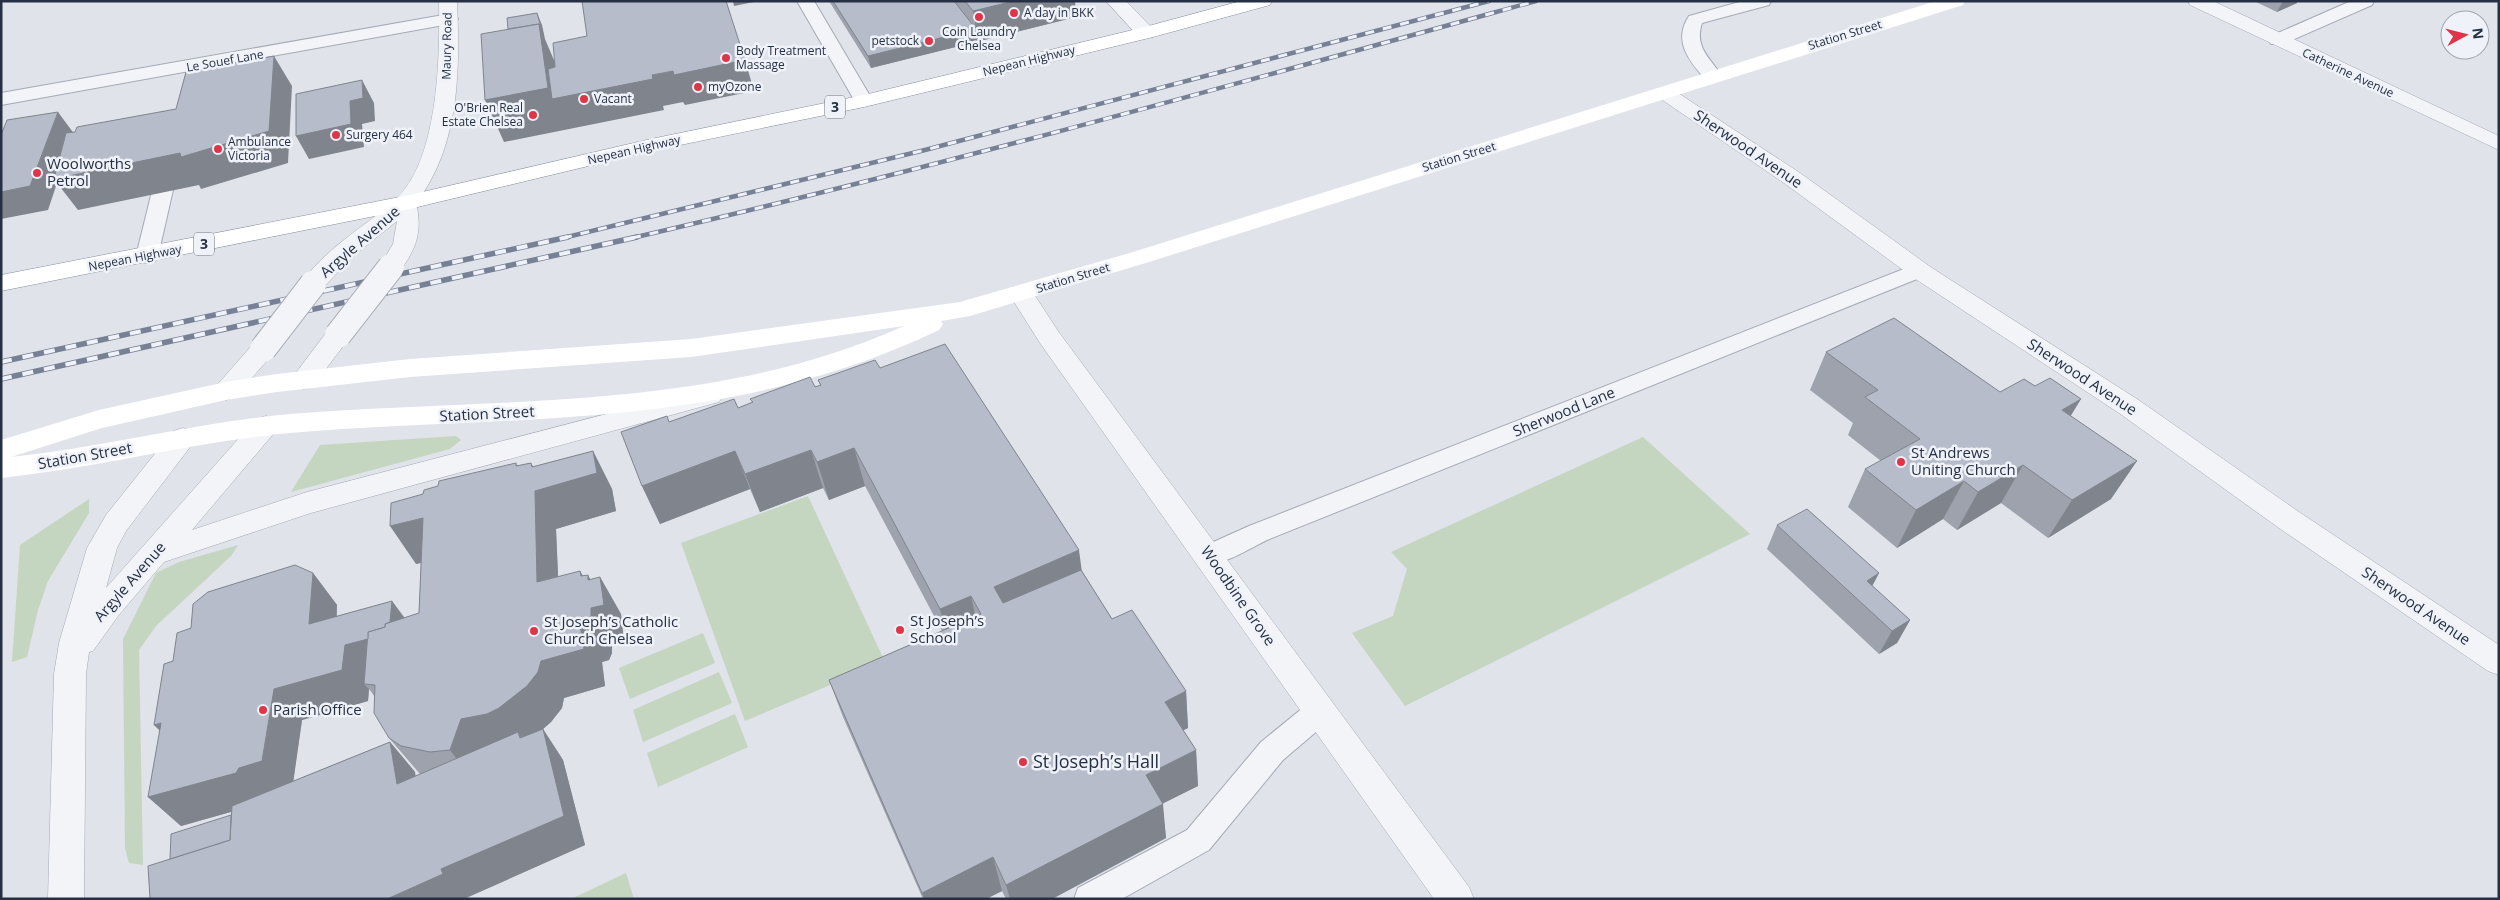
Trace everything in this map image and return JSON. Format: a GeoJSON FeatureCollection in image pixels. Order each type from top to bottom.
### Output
{"type":"FeatureCollection","features":[{"type":"Feature","properties":{"kind":"main road","name":"Nepean Highway"},"geometry":{"type":"LineString","coordinates":[[1,283],[147,256],[405,203],[651,145],[864,101],[1146,32],[1263,1]]}},
{"type":"Feature","properties":{"kind":"main road","name":"Station Street"},"geometry":{"type":"LineString","coordinates":[[1,450],[99,419],[226,392],[304,380],[410,368],[692,348],[961,310],[1022,294],[1956,1]]}},
{"type":"Feature","properties":{"kind":"main road","name":"Station Street"},"geometry":{"type":"LineString","coordinates":[[1,468],[72,459],[183,438],[266,426],[611,406],[748,386],[849,358],[961,310]]}},
{"type":"Feature","properties":{"kind":"main road","name":"Argyle Avenue"},"geometry":{"type":"LineString","coordinates":[[266,426],[304,380]]}},
{"type":"Feature","properties":{"kind":"main road","name":"Argyle Avenue"},"geometry":{"type":"LineString","coordinates":[[183,438],[226,392]]}},
{"type":"Feature","properties":{"kind":"street"},"geometry":{"type":"LineString","coordinates":[[1115,1],[1146,32]]}},
{"type":"Feature","properties":{"kind":"street","name":"Catherine Avenue"},"geometry":{"type":"LineString","coordinates":[[2197,1],[2499,144]]}},
{"type":"Feature","properties":{"kind":"street","name":"Maury Road"},"geometry":{"type":"LineString","coordinates":[[405,203],[417,186],[434,149],[447,84],[449,10]]}},
{"type":"Feature","properties":{"kind":"street","name":"Sherwood Avenue"},"geometry":{"type":"LineString","coordinates":[[1665,93],[1792,178],[1919,270],[2128,406],[2289,520],[2499,662]]}},
{"type":"Feature","properties":{"kind":"street","name":"Argyle Avenue"},"geometry":{"type":"LineString","coordinates":[[226,392],[313,284],[343,252],[405,203],[409,218],[408,237],[404,250],[304,380]]}},
{"type":"Feature","properties":{"kind":"street","name":"Woodbine Grove"},"geometry":{"type":"LineString","coordinates":[[1022,294],[1049,337],[1209,555],[1456,899]]}},
{"type":"Feature","properties":{"kind":"street"},"geometry":{"type":"LineString","coordinates":[[156,553],[307,503],[748,386]]}},
{"type":"Feature","properties":{"kind":"street","name":"Argyle Avenue"},"geometry":{"type":"LineString","coordinates":[[70,674],[84,638],[96,620],[266,426]]}},
{"type":"Feature","properties":{"kind":"street","name":"Argyle Avenue"},"geometry":{"type":"LineString","coordinates":[[66,899],[70,674],[75,643],[102,548],[116,523],[183,438]]}},
{"type":"Feature","properties":{"kind":"lane"},"geometry":{"type":"LineString","coordinates":[[805,1],[864,101]]}},
{"type":"Feature","properties":{"kind":"lane"},"geometry":{"type":"LineString","coordinates":[[1713,76],[1694,54],[1690,32],[1696,20],[1763,1]]}},
{"type":"Feature","properties":{"kind":"lane"},"geometry":{"type":"LineString","coordinates":[[2277,40],[2366,1]]}},
{"type":"Feature","properties":{"kind":"lane","name":"Le Souef Lane"},"geometry":{"type":"LineString","coordinates":[[1,99],[190,76],[449,10]]}},
{"type":"Feature","properties":{"kind":"lane"},"geometry":{"type":"LineString","coordinates":[[147,256],[174,140]]}},
{"type":"Feature","properties":{"kind":"lane","name":"Sherwood Lane"},"geometry":{"type":"LineString","coordinates":[[1209,555],[1258,533],[1919,270]]}},
{"type":"Feature","properties":{"kind":"lane"},"geometry":{"type":"LineString","coordinates":[[1090,899],[1198,840],[1272,751],[1320,711]]}},
{"type":"Feature","properties":{"kind":"green space"},"geometry":{"type":"Polygon","coordinates":[[[456,436],[461,440],[450,449],[291,492],[320,445],[456,436]]]}},
{"type":"Feature","properties":{"kind":"green space"},"geometry":{"type":"Polygon","coordinates":[[[1643,437],[1750,534],[1405,706],[1352,633],[1393,616],[1407,569],[1391,552],[1643,437]]]}},
{"type":"Feature","properties":{"kind":"green space"},"geometry":{"type":"Polygon","coordinates":[[[808,496],[885,662],[745,721],[681,543],[808,496]]]}},
{"type":"Feature","properties":{"kind":"green space"},"geometry":{"type":"Polygon","coordinates":[[[89,499],[89,513],[48,581],[38,610],[27,657],[12,662],[20,545],[89,499]]]}},
{"type":"Feature","properties":{"kind":"green space"},"geometry":{"type":"Polygon","coordinates":[[[238,545],[231,556],[156,626],[139,650],[143,865],[129,863],[125,848],[123,639],[156,573],[179,562],[238,545]]]}},
{"type":"Feature","properties":{"kind":"green space"},"geometry":{"type":"Polygon","coordinates":[[[703,633],[715,663],[630,699],[619,668],[703,633]]]}},
{"type":"Feature","properties":{"kind":"green space"},"geometry":{"type":"Polygon","coordinates":[[[719,672],[732,703],[643,742],[633,710],[719,672]]]}},
{"type":"Feature","properties":{"kind":"green space"},"geometry":{"type":"Polygon","coordinates":[[[735,714],[748,747],[658,787],[647,753],[735,714]]]}},
{"type":"Feature","properties":{"kind":"green space"},"geometry":{"type":"Polygon","coordinates":[[[626,873],[634,899],[571,899],[626,873]]]}},
{"type":"Feature","properties":{"kind":"building"},"geometry":{"type":"Polygon","coordinates":[[[582,1],[726,1],[745,60],[674,75],[673,71],[652,75],[653,79],[552,99],[548,69],[555,67],[553,43],[587,36],[582,1]]]}},
{"type":"Feature","properties":{"kind":"building"},"geometry":{"type":"Polygon","coordinates":[[[833,1],[954,1],[976,29],[868,56],[833,1]]]}},
{"type":"Feature","properties":{"kind":"building"},"geometry":{"type":"Polygon","coordinates":[[[965,1],[1014,1],[973,11],[965,1]]]}},
{"type":"Feature","properties":{"kind":"building"},"geometry":{"type":"Polygon","coordinates":[[[537,13],[541,27],[539,24],[508,29],[507,18],[537,13]]]}},
{"type":"Feature","properties":{"kind":"building"},"geometry":{"type":"Polygon","coordinates":[[[539,24],[548,88],[485,100],[481,34],[539,24]]]}},
{"type":"Feature","properties":{"kind":"building"},"geometry":{"type":"Polygon","coordinates":[[[274,56],[269,131],[181,157],[180,153],[54,179],[66,133],[75,132],[77,127],[176,109],[186,72],[274,56]]]}},
{"type":"Feature","properties":{"kind":"building"},"geometry":{"type":"Polygon","coordinates":[[[362,80],[363,98],[350,101],[351,124],[296,136],[296,94],[362,80]]]}},
{"type":"Feature","properties":{"kind":"building"},"geometry":{"type":"Polygon","coordinates":[[[58,112],[30,186],[1,192],[1,135],[7,120],[58,112]]]}},
{"type":"Feature","properties":{"kind":"building"},"geometry":{"type":"Polygon","coordinates":[[[1894,318],[2000,392],[2024,379],[2035,386],[2050,378],[2081,399],[2062,410],[2137,461],[2072,500],[2023,465],[1978,492],[1964,481],[1916,510],[1865,469],[1920,439],[1865,397],[1878,390],[1826,352],[1894,318]]]}},
{"type":"Feature","properties":{"kind":"building"},"geometry":{"type":"Polygon","coordinates":[[[945,344],[1079,550],[994,587],[1003,603],[1081,570],[1112,619],[1132,610],[1186,691],[1165,702],[1196,750],[1146,775],[1163,804],[1006,885],[993,857],[922,893],[829,680],[981,614],[971,596],[940,609],[854,448],[817,462],[811,450],[745,474],[735,451],[642,486],[621,432],[667,416],[669,422],[734,399],[738,408],[753,402],[750,399],[810,377],[815,387],[821,385],[818,380],[875,360],[880,368],[945,344]]]}},
{"type":"Feature","properties":{"kind":"building","name":"St Joseph’s Catholic Church Chelsea"},"geometry":{"type":"Polygon","coordinates":[[[593,451],[597,473],[535,491],[537,582],[580,571],[581,576],[588,575],[588,580],[600,577],[604,605],[591,608],[591,616],[587,623],[580,625],[584,649],[541,661],[538,672],[527,686],[499,708],[487,714],[461,719],[450,750],[430,752],[401,746],[389,738],[374,713],[375,685],[364,684],[368,632],[385,627],[385,624],[419,613],[423,518],[390,526],[391,503],[423,494],[424,490],[438,486],[439,481],[516,463],[516,466],[531,463],[532,467],[593,451]]]}},
{"type":"Feature","properties":{"kind":"building"},"geometry":{"type":"Polygon","coordinates":[[[1807,509],[1879,573],[1867,581],[1910,620],[1892,631],[1777,525],[1807,509]]]}},
{"type":"Feature","properties":{"kind":"building"},"geometry":{"type":"Polygon","coordinates":[[[295,565],[313,573],[309,624],[392,601],[390,622],[385,624],[385,627],[368,632],[368,639],[345,645],[342,670],[274,689],[262,761],[239,768],[236,773],[148,797],[161,723],[154,725],[164,664],[173,661],[177,633],[191,628],[193,604],[208,592],[295,565]]]}},
{"type":"Feature","properties":{"kind":"building"},"geometry":{"type":"Polygon","coordinates":[[[543,729],[564,816],[441,869],[443,874],[387,899],[150,899],[148,866],[230,840],[232,806],[390,742],[397,784],[518,732],[520,738],[543,729]]]}},
{"type":"Feature","properties":{"kind":"building"},"geometry":{"type":"Polygon","coordinates":[[[231,815],[230,840],[170,859],[171,834],[231,815]]]}},
{"type":"Feature","properties":{"kind":"railway"},"geometry":{"type":"LineString","coordinates":[[563,238],[925,150],[1489,1]]}},
{"type":"Feature","properties":{"kind":"railway"},"geometry":{"type":"LineString","coordinates":[[632,238],[972,154],[1536,1]]}},
{"type":"Feature","properties":{"kind":"railway"},"geometry":{"type":"LineString","coordinates":[[1,362],[568,237]]}},
{"type":"Feature","properties":{"kind":"railway"},"geometry":{"type":"LineString","coordinates":[[1,379],[637,237]]}},
{"type":"Feature","properties":{"kind":"place","name":"A day in BKK"},"geometry":{"type":"Point","coordinates":[1014,13]}},
{"type":"Feature","properties":{"kind":"place","name":"Coin Laundry Chelsea"},"geometry":{"type":"Point","coordinates":[979,17]}},
{"type":"Feature","properties":{"kind":"place","name":"petstock"},"geometry":{"type":"Point","coordinates":[929,41]}},
{"type":"Feature","properties":{"kind":"place","name":"Body Treatment Massage"},"geometry":{"type":"Point","coordinates":[726,58]}},
{"type":"Feature","properties":{"kind":"place","name":"myOzone"},"geometry":{"type":"Point","coordinates":[698,87]}},
{"type":"Feature","properties":{"kind":"place","name":"Vacant"},"geometry":{"type":"Point","coordinates":[584,99]}},
{"type":"Feature","properties":{"kind":"place","name":"O'Brien Real Estate Chelsea"},"geometry":{"type":"Point","coordinates":[533,115]}},
{"type":"Feature","properties":{"kind":"place","name":"Surgery 464"},"geometry":{"type":"Point","coordinates":[336,135]}},
{"type":"Feature","properties":{"kind":"place","name":"Ambulance Victoria"},"geometry":{"type":"Point","coordinates":[218,149]}},
{"type":"Feature","properties":{"kind":"place","name":"Woolworths Petrol"},"geometry":{"type":"Point","coordinates":[37,173]}},
{"type":"Feature","properties":{"kind":"place","name":"St Andrews Uniting Church"},"geometry":{"type":"Point","coordinates":[1901,462]}},
{"type":"Feature","properties":{"kind":"place","name":"St Joseph’s School"},"geometry":{"type":"Point","coordinates":[900,630]}},
{"type":"Feature","properties":{"kind":"place","name":"St Joseph’s Catholic Church Chelsea"},"geometry":{"type":"Point","coordinates":[534,631]}},
{"type":"Feature","properties":{"kind":"place","name":"Parish Office"},"geometry":{"type":"Point","coordinates":[263,710]}},
{"type":"Feature","properties":{"kind":"place","name":"St Joseph’s Hall"},"geometry":{"type":"Point","coordinates":[1023,762]}}]}
